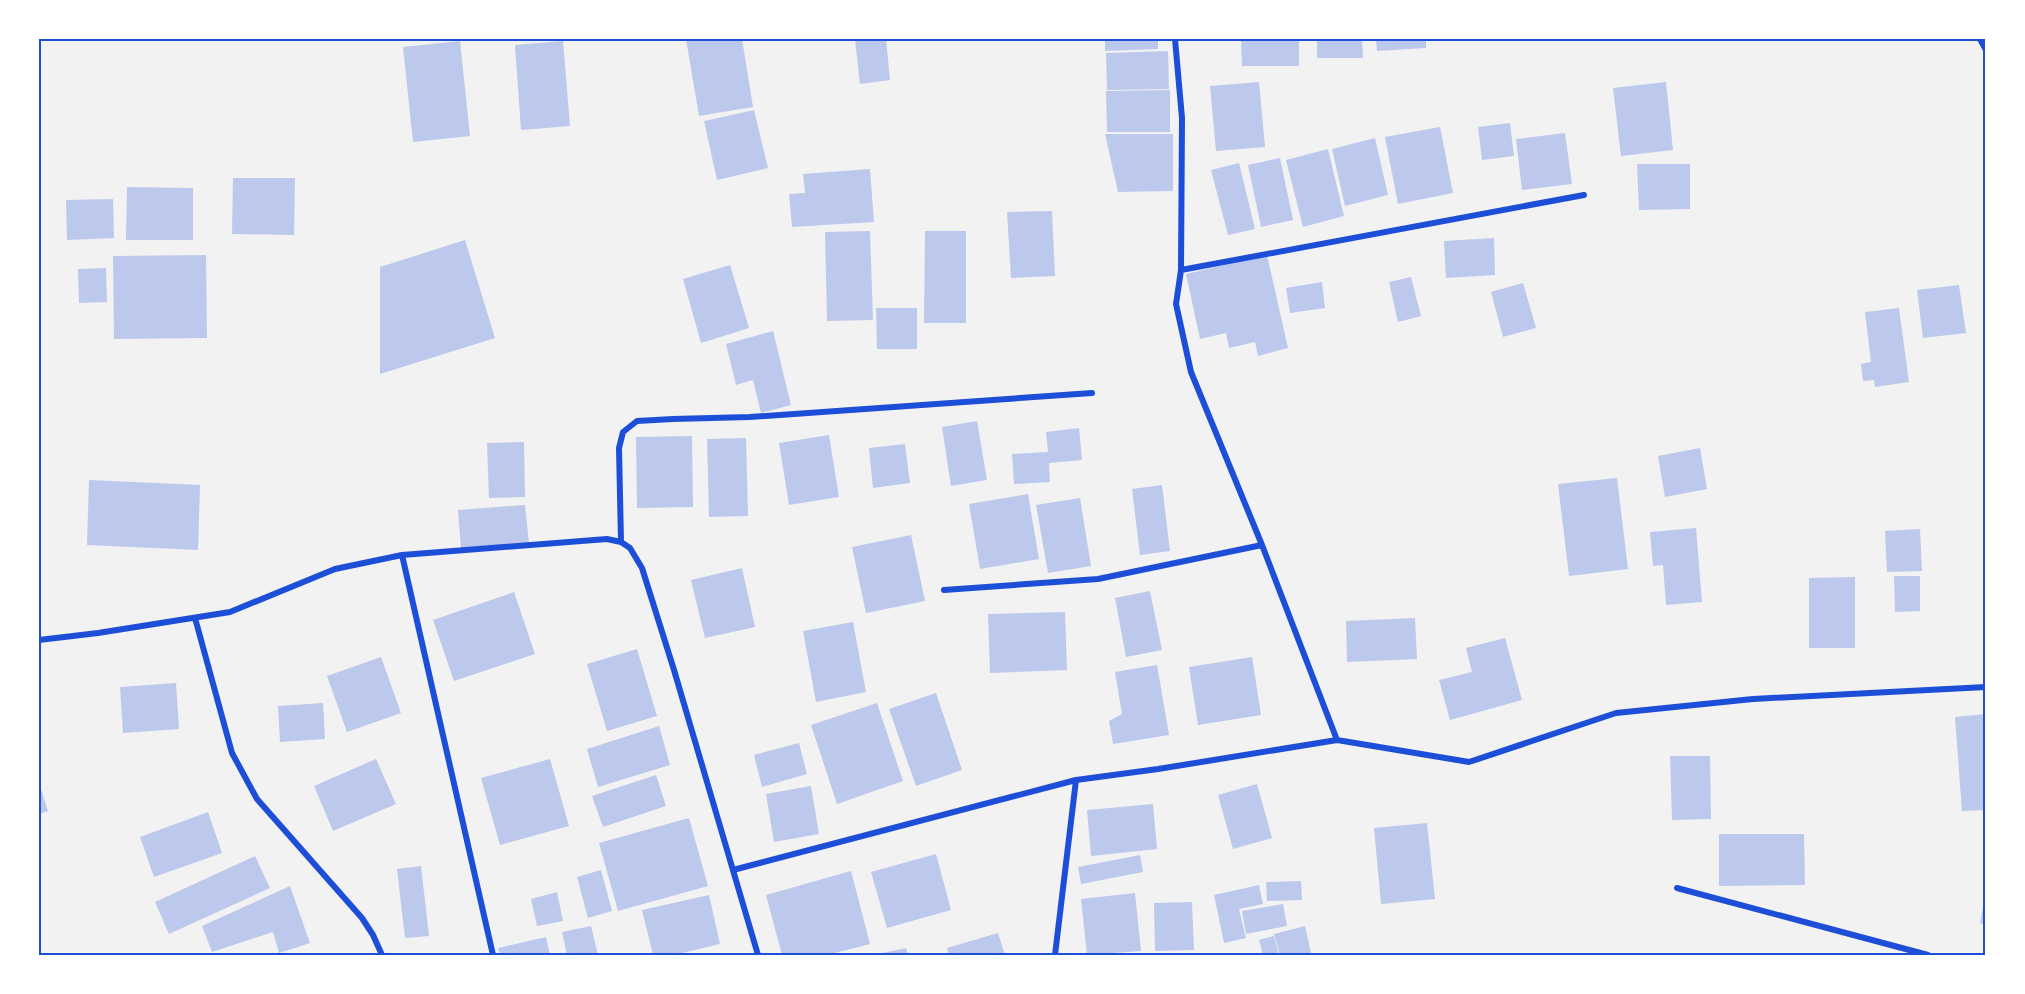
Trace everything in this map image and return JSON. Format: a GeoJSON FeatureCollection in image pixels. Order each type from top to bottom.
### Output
{"type":"FeatureCollection","features":[{"type":"Feature","properties":{"kind":"street"},"geometry":{"type":"LineString","coordinates":[[1175,39],[1182,118],[1181,270],[1176,304],[1191,372],[1338,740]]}},
{"type":"Feature","properties":{"kind":"street"},"geometry":{"type":"LineString","coordinates":[[1980,39],[1986,50]]}},
{"type":"Feature","properties":{"kind":"street"},"geometry":{"type":"LineString","coordinates":[[1181,270],[1584,195]]}},
{"type":"Feature","properties":{"kind":"street"},"geometry":{"type":"LineString","coordinates":[[621,542],[619,448],[623,432],[637,422],[750,417],[1092,393]]}},
{"type":"Feature","properties":{"kind":"street"},"geometry":{"type":"LineString","coordinates":[[39,640],[230,612],[335,569],[402,555],[607,539],[621,542],[630,548],[642,568],[758,955]]}},
{"type":"Feature","properties":{"kind":"street"},"geometry":{"type":"LineString","coordinates":[[944,590],[1098,579],[1262,545]]}},
{"type":"Feature","properties":{"kind":"street"},"geometry":{"type":"LineString","coordinates":[[402,555],[493,955]]}},
{"type":"Feature","properties":{"kind":"street"},"geometry":{"type":"LineString","coordinates":[[195,618],[232,753],[244,778],[257,799],[362,918],[382,955]]}},
{"type":"Feature","properties":{"kind":"street"},"geometry":{"type":"LineString","coordinates":[[733,870],[1076,780],[1338,740],[1469,762],[1616,713],[1753,699],[1986,687]]}},
{"type":"Feature","properties":{"kind":"street"},"geometry":{"type":"LineString","coordinates":[[1055,955],[1076,780]]}},
{"type":"Feature","properties":{"kind":"street"},"geometry":{"type":"LineString","coordinates":[[1677,888],[1928,955]]}},
{"type":"Feature","properties":{"kind":"building"},"geometry":{"type":"Polygon","coordinates":[[[686,39],[742,39],[753,107],[699,116],[686,39]]]}},
{"type":"Feature","properties":{"kind":"building"},"geometry":{"type":"Polygon","coordinates":[[[855,39],[886,39],[890,80],[860,84],[855,39]]]}},
{"type":"Feature","properties":{"kind":"building"},"geometry":{"type":"Polygon","coordinates":[[[1105,39],[1158,39],[1158,49],[1105,51],[1105,39]]]}},
{"type":"Feature","properties":{"kind":"building"},"geometry":{"type":"Polygon","coordinates":[[[1241,39],[1299,39],[1299,66],[1242,66],[1241,39]]]}},
{"type":"Feature","properties":{"kind":"building"},"geometry":{"type":"Polygon","coordinates":[[[1317,39],[1362,39],[1363,58],[1317,58],[1317,39]]]}},
{"type":"Feature","properties":{"kind":"building"},"geometry":{"type":"Polygon","coordinates":[[[1376,39],[1426,39],[1426,48],[1377,51],[1376,39]]]}},
{"type":"Feature","properties":{"kind":"building"},"geometry":{"type":"Polygon","coordinates":[[[460,41],[470,136],[413,142],[403,47],[460,41]]]}},
{"type":"Feature","properties":{"kind":"building"},"geometry":{"type":"Polygon","coordinates":[[[563,41],[570,126],[521,130],[515,45],[563,41]]]}},
{"type":"Feature","properties":{"kind":"building"},"geometry":{"type":"Polygon","coordinates":[[[1168,51],[1169,89],[1107,90],[1106,53],[1168,51]]]}},
{"type":"Feature","properties":{"kind":"building"},"geometry":{"type":"Polygon","coordinates":[[[1259,82],[1265,147],[1216,151],[1210,86],[1259,82]]]}},
{"type":"Feature","properties":{"kind":"building"},"geometry":{"type":"Polygon","coordinates":[[[1666,82],[1673,150],[1621,156],[1613,88],[1666,82]]]}},
{"type":"Feature","properties":{"kind":"building"},"geometry":{"type":"Polygon","coordinates":[[[1170,90],[1170,132],[1107,132],[1106,91],[1170,90]]]}},
{"type":"Feature","properties":{"kind":"building"},"geometry":{"type":"Polygon","coordinates":[[[754,110],[768,168],[717,180],[704,121],[754,110]]]}},
{"type":"Feature","properties":{"kind":"building"},"geometry":{"type":"Polygon","coordinates":[[[1510,123],[1514,156],[1482,160],[1478,127],[1510,123]]]}},
{"type":"Feature","properties":{"kind":"building"},"geometry":{"type":"Polygon","coordinates":[[[1440,127],[1453,193],[1398,204],[1385,137],[1440,127]]]}},
{"type":"Feature","properties":{"kind":"building"},"geometry":{"type":"Polygon","coordinates":[[[1565,133],[1572,184],[1522,190],[1516,139],[1565,133]]]}},
{"type":"Feature","properties":{"kind":"building"},"geometry":{"type":"Polygon","coordinates":[[[1105,134],[1173,134],[1173,191],[1118,192],[1105,134]]]}},
{"type":"Feature","properties":{"kind":"building"},"geometry":{"type":"Polygon","coordinates":[[[1375,138],[1388,195],[1345,206],[1332,149],[1375,138]]]}},
{"type":"Feature","properties":{"kind":"building"},"geometry":{"type":"Polygon","coordinates":[[[1328,149],[1344,216],[1303,227],[1286,160],[1328,149]]]}},
{"type":"Feature","properties":{"kind":"building"},"geometry":{"type":"Polygon","coordinates":[[[1280,158],[1293,220],[1261,227],[1248,165],[1280,158]]]}},
{"type":"Feature","properties":{"kind":"building"},"geometry":{"type":"Polygon","coordinates":[[[1239,163],[1255,229],[1228,235],[1211,170],[1239,163]]]}},
{"type":"Feature","properties":{"kind":"building"},"geometry":{"type":"Polygon","coordinates":[[[1637,164],[1690,164],[1690,209],[1639,210],[1637,164]]]}},
{"type":"Feature","properties":{"kind":"building"},"geometry":{"type":"Polygon","coordinates":[[[870,169],[874,222],[792,227],[789,194],[805,193],[803,174],[870,169]]]}},
{"type":"Feature","properties":{"kind":"building"},"geometry":{"type":"Polygon","coordinates":[[[233,178],[295,178],[294,235],[232,234],[233,178]]]}},
{"type":"Feature","properties":{"kind":"building"},"geometry":{"type":"Polygon","coordinates":[[[127,187],[193,188],[193,240],[126,240],[127,187]]]}},
{"type":"Feature","properties":{"kind":"building"},"geometry":{"type":"Polygon","coordinates":[[[113,199],[114,238],[67,240],[66,200],[113,199]]]}},
{"type":"Feature","properties":{"kind":"building"},"geometry":{"type":"Polygon","coordinates":[[[1052,211],[1055,276],[1011,278],[1007,212],[1052,211]]]}},
{"type":"Feature","properties":{"kind":"building"},"geometry":{"type":"Polygon","coordinates":[[[870,231],[873,320],[827,321],[825,232],[870,231]]]}},
{"type":"Feature","properties":{"kind":"building"},"geometry":{"type":"Polygon","coordinates":[[[925,231],[966,231],[966,323],[924,323],[925,231]]]}},
{"type":"Feature","properties":{"kind":"building"},"geometry":{"type":"Polygon","coordinates":[[[1494,238],[1495,275],[1446,278],[1444,241],[1494,238]]]}},
{"type":"Feature","properties":{"kind":"building"},"geometry":{"type":"Polygon","coordinates":[[[465,240],[495,338],[380,374],[380,267],[465,240]]]}},
{"type":"Feature","properties":{"kind":"building"},"geometry":{"type":"Polygon","coordinates":[[[206,255],[207,338],[114,339],[113,256],[206,255]]]}},
{"type":"Feature","properties":{"kind":"building"},"geometry":{"type":"Polygon","coordinates":[[[1267,255],[1288,348],[1258,356],[1255,342],[1229,348],[1226,333],[1200,339],[1186,274],[1267,255]]]}},
{"type":"Feature","properties":{"kind":"building"},"geometry":{"type":"Polygon","coordinates":[[[730,265],[749,328],[701,343],[683,279],[730,265]]]}},
{"type":"Feature","properties":{"kind":"building"},"geometry":{"type":"Polygon","coordinates":[[[106,268],[107,302],[79,303],[78,269],[106,268]]]}},
{"type":"Feature","properties":{"kind":"building"},"geometry":{"type":"Polygon","coordinates":[[[1411,277],[1421,316],[1398,322],[1389,282],[1411,277]]]}},
{"type":"Feature","properties":{"kind":"building"},"geometry":{"type":"Polygon","coordinates":[[[1322,282],[1325,308],[1290,313],[1286,288],[1322,282]]]}},
{"type":"Feature","properties":{"kind":"building"},"geometry":{"type":"Polygon","coordinates":[[[1523,283],[1536,328],[1503,337],[1491,292],[1523,283]]]}},
{"type":"Feature","properties":{"kind":"building"},"geometry":{"type":"Polygon","coordinates":[[[1959,285],[1966,333],[1923,338],[1917,290],[1959,285]]]}},
{"type":"Feature","properties":{"kind":"building"},"geometry":{"type":"Polygon","coordinates":[[[876,308],[917,308],[917,349],[877,349],[876,308]]]}},
{"type":"Feature","properties":{"kind":"building"},"geometry":{"type":"Polygon","coordinates":[[[1899,308],[1909,382],[1875,387],[1874,380],[1863,381],[1861,364],[1871,362],[1865,312],[1899,308]]]}},
{"type":"Feature","properties":{"kind":"building"},"geometry":{"type":"Polygon","coordinates":[[[773,331],[791,405],[761,413],[753,380],[736,385],[726,344],[773,331]]]}},
{"type":"Feature","properties":{"kind":"building"},"geometry":{"type":"Polygon","coordinates":[[[977,421],[987,480],[951,486],[942,427],[977,421]]]}},
{"type":"Feature","properties":{"kind":"building"},"geometry":{"type":"Polygon","coordinates":[[[1079,428],[1082,460],[1049,463],[1050,482],[1014,484],[1012,454],[1048,452],[1046,432],[1079,428]]]}},
{"type":"Feature","properties":{"kind":"building"},"geometry":{"type":"Polygon","coordinates":[[[829,435],[839,497],[789,505],[779,443],[829,435]]]}},
{"type":"Feature","properties":{"kind":"building"},"geometry":{"type":"Polygon","coordinates":[[[692,436],[693,507],[637,508],[636,437],[692,436]]]}},
{"type":"Feature","properties":{"kind":"building"},"geometry":{"type":"Polygon","coordinates":[[[746,438],[748,516],[709,517],[707,439],[746,438]]]}},
{"type":"Feature","properties":{"kind":"building"},"geometry":{"type":"Polygon","coordinates":[[[524,442],[525,497],[489,498],[487,443],[524,442]]]}},
{"type":"Feature","properties":{"kind":"building"},"geometry":{"type":"Polygon","coordinates":[[[905,444],[910,483],[873,488],[869,448],[905,444]]]}},
{"type":"Feature","properties":{"kind":"building"},"geometry":{"type":"Polygon","coordinates":[[[1700,448],[1707,489],[1665,497],[1658,456],[1700,448]]]}},
{"type":"Feature","properties":{"kind":"building"},"geometry":{"type":"Polygon","coordinates":[[[1617,478],[1628,569],[1569,576],[1558,484],[1617,478]]]}},
{"type":"Feature","properties":{"kind":"building"},"geometry":{"type":"Polygon","coordinates":[[[89,480],[200,485],[198,550],[87,545],[89,480]]]}},
{"type":"Feature","properties":{"kind":"building"},"geometry":{"type":"Polygon","coordinates":[[[1162,485],[1170,551],[1140,555],[1132,489],[1162,485]]]}},
{"type":"Feature","properties":{"kind":"building"},"geometry":{"type":"Polygon","coordinates":[[[1028,494],[1039,559],[980,569],[969,504],[1028,494]]]}},
{"type":"Feature","properties":{"kind":"building"},"geometry":{"type":"Polygon","coordinates":[[[1080,498],[1091,566],[1048,573],[1036,505],[1080,498]]]}},
{"type":"Feature","properties":{"kind":"building"},"geometry":{"type":"Polygon","coordinates":[[[525,505],[529,543],[461,549],[458,510],[525,505]]]}},
{"type":"Feature","properties":{"kind":"building"},"geometry":{"type":"Polygon","coordinates":[[[1696,528],[1702,602],[1666,605],[1663,565],[1653,566],[1650,532],[1696,528]]]}},
{"type":"Feature","properties":{"kind":"building"},"geometry":{"type":"Polygon","coordinates":[[[1920,529],[1922,571],[1887,572],[1885,531],[1920,529]]]}},
{"type":"Feature","properties":{"kind":"building"},"geometry":{"type":"Polygon","coordinates":[[[911,535],[925,601],[866,613],[852,547],[911,535]]]}},
{"type":"Feature","properties":{"kind":"building"},"geometry":{"type":"Polygon","coordinates":[[[742,568],[755,627],[705,638],[691,580],[742,568]]]}},
{"type":"Feature","properties":{"kind":"building"},"geometry":{"type":"Polygon","coordinates":[[[1894,576],[1920,576],[1920,611],[1895,612],[1894,576]]]}},
{"type":"Feature","properties":{"kind":"building"},"geometry":{"type":"Polygon","coordinates":[[[1855,577],[1855,648],[1809,648],[1809,578],[1855,577]]]}},
{"type":"Feature","properties":{"kind":"building"},"geometry":{"type":"Polygon","coordinates":[[[1150,591],[1162,650],[1126,657],[1115,598],[1150,591]]]}},
{"type":"Feature","properties":{"kind":"building"},"geometry":{"type":"Polygon","coordinates":[[[514,592],[535,654],[454,681],[433,620],[514,592]]]}},
{"type":"Feature","properties":{"kind":"building"},"geometry":{"type":"Polygon","coordinates":[[[1065,612],[1067,670],[990,673],[988,614],[1065,612]]]}},
{"type":"Feature","properties":{"kind":"building"},"geometry":{"type":"Polygon","coordinates":[[[1415,618],[1417,659],[1347,662],[1346,621],[1415,618]]]}},
{"type":"Feature","properties":{"kind":"building"},"geometry":{"type":"Polygon","coordinates":[[[853,622],[866,692],[816,702],[803,631],[853,622]]]}},
{"type":"Feature","properties":{"kind":"building"},"geometry":{"type":"Polygon","coordinates":[[[1505,638],[1522,700],[1450,720],[1439,680],[1472,672],[1466,648],[1505,638]]]}},
{"type":"Feature","properties":{"kind":"building"},"geometry":{"type":"Polygon","coordinates":[[[637,649],[657,716],[607,731],[587,664],[637,649]]]}},
{"type":"Feature","properties":{"kind":"building"},"geometry":{"type":"Polygon","coordinates":[[[381,657],[401,713],[347,732],[327,676],[381,657]]]}},
{"type":"Feature","properties":{"kind":"building"},"geometry":{"type":"Polygon","coordinates":[[[1252,657],[1261,715],[1198,725],[1189,667],[1252,657]]]}},
{"type":"Feature","properties":{"kind":"building"},"geometry":{"type":"Polygon","coordinates":[[[1157,665],[1169,735],[1113,744],[1109,721],[1122,714],[1115,672],[1157,665]]]}},
{"type":"Feature","properties":{"kind":"building"},"geometry":{"type":"Polygon","coordinates":[[[176,683],[179,729],[123,733],[120,687],[176,683]]]}},
{"type":"Feature","properties":{"kind":"building"},"geometry":{"type":"Polygon","coordinates":[[[936,693],[962,770],[916,786],[889,709],[936,693]]]}},
{"type":"Feature","properties":{"kind":"building"},"geometry":{"type":"Polygon","coordinates":[[[323,703],[325,739],[280,742],[278,706],[323,703]]]}},
{"type":"Feature","properties":{"kind":"building"},"geometry":{"type":"Polygon","coordinates":[[[877,703],[903,781],[837,804],[811,725],[877,703]]]}},
{"type":"Feature","properties":{"kind":"building"},"geometry":{"type":"Polygon","coordinates":[[[1986,714],[1986,810],[1962,811],[1955,717],[1986,714]]]}},
{"type":"Feature","properties":{"kind":"building"},"geometry":{"type":"Polygon","coordinates":[[[659,726],[670,765],[598,787],[587,749],[659,726]]]}},
{"type":"Feature","properties":{"kind":"building"},"geometry":{"type":"Polygon","coordinates":[[[799,743],[807,774],[762,787],[754,755],[799,743]]]}},
{"type":"Feature","properties":{"kind":"building"},"geometry":{"type":"Polygon","coordinates":[[[1670,756],[1710,756],[1711,819],[1672,820],[1670,756]]]}},
{"type":"Feature","properties":{"kind":"building"},"geometry":{"type":"Polygon","coordinates":[[[376,759],[396,804],[333,831],[314,786],[376,759]]]}},
{"type":"Feature","properties":{"kind":"building"},"geometry":{"type":"Polygon","coordinates":[[[550,759],[569,826],[500,845],[481,778],[550,759]]]}},
{"type":"Feature","properties":{"kind":"building"},"geometry":{"type":"Polygon","coordinates":[[[656,775],[666,806],[603,827],[592,796],[656,775]]]}},
{"type":"Feature","properties":{"kind":"building"},"geometry":{"type":"Polygon","coordinates":[[[39,783],[48,811],[39,814],[39,783]]]}},
{"type":"Feature","properties":{"kind":"building"},"geometry":{"type":"Polygon","coordinates":[[[1257,784],[1272,838],[1233,849],[1218,795],[1257,784]]]}},
{"type":"Feature","properties":{"kind":"building"},"geometry":{"type":"Polygon","coordinates":[[[811,786],[819,834],[774,842],[766,794],[811,786]]]}},
{"type":"Feature","properties":{"kind":"building"},"geometry":{"type":"Polygon","coordinates":[[[1153,804],[1157,849],[1091,856],[1087,810],[1153,804]]]}},
{"type":"Feature","properties":{"kind":"building"},"geometry":{"type":"Polygon","coordinates":[[[208,812],[222,853],[154,877],[140,837],[208,812]]]}},
{"type":"Feature","properties":{"kind":"building"},"geometry":{"type":"Polygon","coordinates":[[[689,818],[708,886],[618,911],[599,843],[689,818]]]}},
{"type":"Feature","properties":{"kind":"building"},"geometry":{"type":"Polygon","coordinates":[[[1427,823],[1435,899],[1381,904],[1374,828],[1427,823]]]}},
{"type":"Feature","properties":{"kind":"building"},"geometry":{"type":"Polygon","coordinates":[[[1719,834],[1804,834],[1805,885],[1719,886],[1719,834]]]}},
{"type":"Feature","properties":{"kind":"building"},"geometry":{"type":"Polygon","coordinates":[[[936,854],[951,910],[887,928],[871,872],[936,854]]]}},
{"type":"Feature","properties":{"kind":"building"},"geometry":{"type":"Polygon","coordinates":[[[1140,855],[1143,872],[1081,884],[1078,867],[1140,855]]]}},
{"type":"Feature","properties":{"kind":"building"},"geometry":{"type":"Polygon","coordinates":[[[255,856],[270,888],[169,934],[155,902],[255,856]]]}},
{"type":"Feature","properties":{"kind":"building"},"geometry":{"type":"Polygon","coordinates":[[[421,866],[429,936],[405,938],[397,869],[421,866]]]}},
{"type":"Feature","properties":{"kind":"building"},"geometry":{"type":"Polygon","coordinates":[[[601,870],[612,911],[588,918],[577,877],[601,870]]]}},
{"type":"Feature","properties":{"kind":"building"},"geometry":{"type":"Polygon","coordinates":[[[851,871],[870,944],[827,955],[782,955],[766,895],[851,871]]]}},
{"type":"Feature","properties":{"kind":"building"},"geometry":{"type":"Polygon","coordinates":[[[1301,881],[1302,900],[1267,901],[1266,882],[1301,881]]]}},
{"type":"Feature","properties":{"kind":"building"},"geometry":{"type":"Polygon","coordinates":[[[1259,885],[1263,904],[1239,909],[1246,938],[1224,943],[1214,895],[1259,885]]]}},
{"type":"Feature","properties":{"kind":"building"},"geometry":{"type":"Polygon","coordinates":[[[290,886],[310,943],[279,953],[273,932],[212,952],[202,926],[290,886]]]}},
{"type":"Feature","properties":{"kind":"building"},"geometry":{"type":"Polygon","coordinates":[[[557,892],[563,921],[537,926],[531,899],[557,892]]]}},
{"type":"Feature","properties":{"kind":"building"},"geometry":{"type":"Polygon","coordinates":[[[1135,893],[1141,951],[1087,955],[1081,899],[1135,893]]]}},
{"type":"Feature","properties":{"kind":"building"},"geometry":{"type":"Polygon","coordinates":[[[709,895],[720,944],[674,955],[653,955],[642,910],[709,895]]]}},
{"type":"Feature","properties":{"kind":"building"},"geometry":{"type":"Polygon","coordinates":[[[1986,895],[1986,925],[1980,923],[1986,895]]]}},
{"type":"Feature","properties":{"kind":"building"},"geometry":{"type":"Polygon","coordinates":[[[1192,902],[1194,950],[1155,951],[1154,903],[1192,902]]]}},
{"type":"Feature","properties":{"kind":"building"},"geometry":{"type":"Polygon","coordinates":[[[1283,904],[1287,926],[1246,934],[1242,911],[1283,904]]]}},
{"type":"Feature","properties":{"kind":"building"},"geometry":{"type":"Polygon","coordinates":[[[591,926],[598,955],[567,955],[562,932],[591,926]]]}},
{"type":"Feature","properties":{"kind":"building"},"geometry":{"type":"Polygon","coordinates":[[[1305,926],[1311,953],[1280,955],[1274,934],[1305,926]]]}},
{"type":"Feature","properties":{"kind":"building"},"geometry":{"type":"Polygon","coordinates":[[[998,933],[1005,955],[949,955],[947,948],[998,933]]]}},
{"type":"Feature","properties":{"kind":"building"},"geometry":{"type":"Polygon","coordinates":[[[1274,936],[1279,955],[1263,955],[1259,940],[1274,936]]]}},
{"type":"Feature","properties":{"kind":"building"},"geometry":{"type":"Polygon","coordinates":[[[546,937],[550,955],[500,955],[498,948],[546,937]]]}},
{"type":"Feature","properties":{"kind":"building"},"geometry":{"type":"Polygon","coordinates":[[[906,948],[908,955],[878,955],[878,954],[906,948]]]}}]}
